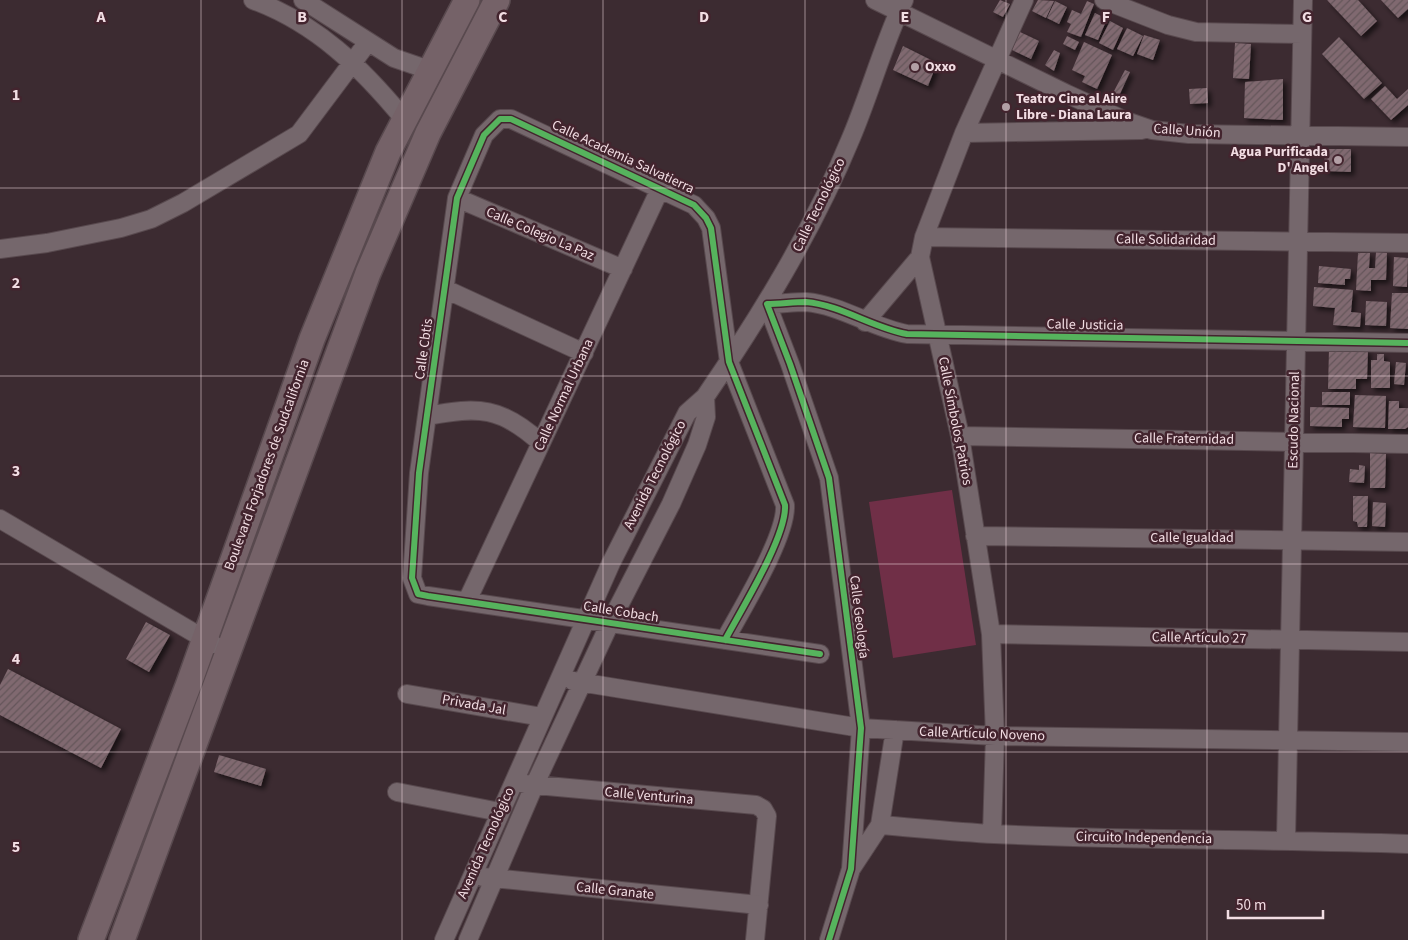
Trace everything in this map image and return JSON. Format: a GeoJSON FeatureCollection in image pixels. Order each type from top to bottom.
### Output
{"type":"FeatureCollection","features":[{"type":"Feature","properties":{"kind":"highway","name":"Boulevard Forjadores de Sudcalifornia"},"geometry":{"type":"LineString","coordinates":[[91,940],[204,640],[312,339],[385,160],[429,70],[467,0]]}},
{"type":"Feature","properties":{"kind":"highway","name":"Boulevard Forjadores de Sudcalifornia"},"geometry":{"type":"LineString","coordinates":[[122,940],[341,347],[387,228],[428,133],[497,0]]}},
{"type":"Feature","properties":{"kind":"highway"},"geometry":{"type":"LineString","coordinates":[[312,339],[341,347]]}},
{"type":"Feature","properties":{"kind":"street"},"geometry":{"type":"LineString","coordinates":[[253,0],[294,18],[318,33],[353,62],[404,119]]}},
{"type":"Feature","properties":{"kind":"street"},"geometry":{"type":"LineString","coordinates":[[302,0],[394,58],[429,70]]}},
{"type":"Feature","properties":{"kind":"street","name":"Calle Unión"},"geometry":{"type":"LineString","coordinates":[[875,0],[901,6],[996,60],[1126,121],[1152,130],[1189,134],[1408,137]]}},
{"type":"Feature","properties":{"kind":"street","name":"Calle Símbolos Patrios"},"geometry":{"type":"LineString","coordinates":[[992,834],[995,736],[991,634],[960,436],[920,257],[924,237],[964,133],[1024,0]]}},
{"type":"Feature","properties":{"kind":"street"},"geometry":{"type":"LineString","coordinates":[[1104,0],[1189,31],[1222,34],[1302,34]]}},
{"type":"Feature","properties":{"kind":"street","name":"Escudo Nacional"},"geometry":{"type":"LineString","coordinates":[[1286,840],[1303,0]]}},
{"type":"Feature","properties":{"kind":"street","name":"Calle Tecnológico"},"geometry":{"type":"LineString","coordinates":[[706,396],[767,304],[793,257],[851,139],[901,6]]}},
{"type":"Feature","properties":{"kind":"street"},"geometry":{"type":"LineString","coordinates":[[0,249],[86,236],[151,219],[168,211],[299,134],[368,42]]}},
{"type":"Feature","properties":{"kind":"street","name":"Calle Academia Salvatierra"},"geometry":{"type":"LineString","coordinates":[[500,119],[511,119],[694,205],[706,218],[711,228],[729,362],[785,505],[786,514],[778,539],[726,640]]}},
{"type":"Feature","properties":{"kind":"street","name":"Calle Cbtis"},"geometry":{"type":"LineString","coordinates":[[418,594],[412,578],[415,516],[457,198],[484,135],[500,119]]}},
{"type":"Feature","properties":{"kind":"street"},"geometry":{"type":"LineString","coordinates":[[964,133],[1152,130]]}},
{"type":"Feature","properties":{"kind":"street","name":"Calle Normal Urbana"},"geometry":{"type":"LineString","coordinates":[[467,601],[660,189]]}},
{"type":"Feature","properties":{"kind":"street","name":"Calle Colegio La Paz"},"geometry":{"type":"LineString","coordinates":[[457,198],[623,269]]}},
{"type":"Feature","properties":{"kind":"street","name":"Calle Solidaridad"},"geometry":{"type":"LineString","coordinates":[[924,237],[1408,242]]}},
{"type":"Feature","properties":{"kind":"street"},"geometry":{"type":"LineString","coordinates":[[865,322],[920,257]]}},
{"type":"Feature","properties":{"kind":"street"},"geometry":{"type":"LineString","coordinates":[[445,289],[584,353]]}},
{"type":"Feature","properties":{"kind":"street","name":"Calle Justicia"},"geometry":{"type":"LineString","coordinates":[[767,304],[807,302],[833,308],[887,330],[938,335],[1408,343]]}},
{"type":"Feature","properties":{"kind":"street","name":"Calle Geología"},"geometry":{"type":"LineString","coordinates":[[767,304],[790,364],[829,478],[861,728],[851,869],[829,940]]}},
{"type":"Feature","properties":{"kind":"street","name":"Avenida Tecnológico"},"geometry":{"type":"LineString","coordinates":[[444,940],[585,619],[676,433],[687,413],[706,396]]}},
{"type":"Feature","properties":{"kind":"street","name":"Avenida Tecnológico"},"geometry":{"type":"LineString","coordinates":[[468,940],[534,786],[610,623],[671,504],[697,445],[706,417],[706,396]]}},
{"type":"Feature","properties":{"kind":"street"},"geometry":{"type":"LineString","coordinates":[[428,416],[460,410],[480,411],[498,415],[523,426],[541,443]]}},
{"type":"Feature","properties":{"kind":"street","name":"Calle Fraternidad"},"geometry":{"type":"LineString","coordinates":[[960,436],[1408,444]]}},
{"type":"Feature","properties":{"kind":"street"},"geometry":{"type":"LineString","coordinates":[[0,519],[229,654]]}},
{"type":"Feature","properties":{"kind":"street","name":"Calle Igualdad"},"geometry":{"type":"LineString","coordinates":[[975,536],[1292,538],[1408,542]]}},
{"type":"Feature","properties":{"kind":"street","name":"Calle Cobach"},"geometry":{"type":"LineString","coordinates":[[418,594],[820,654]]}},
{"type":"Feature","properties":{"kind":"street","name":"Calle Artículo 27"},"geometry":{"type":"LineString","coordinates":[[991,634],[1408,642]]}},
{"type":"Feature","properties":{"kind":"street","name":"Calle Artículo Noveno"},"geometry":{"type":"LineString","coordinates":[[560,678],[861,728],[995,736],[1408,742]]}},
{"type":"Feature","properties":{"kind":"street","name":"Privada Jal"},"geometry":{"type":"LineString","coordinates":[[406,694],[542,717]]}},
{"type":"Feature","properties":{"kind":"street"},"geometry":{"type":"LineString","coordinates":[[851,869],[880,825],[895,730]]}},
{"type":"Feature","properties":{"kind":"street","name":"Calle Venturina"},"geometry":{"type":"LineString","coordinates":[[513,782],[534,786],[756,805],[764,809],[767,816],[759,904]]}},
{"type":"Feature","properties":{"kind":"street"},"geometry":{"type":"LineString","coordinates":[[397,792],[500,812]]}},
{"type":"Feature","properties":{"kind":"street","name":"Circuito Independencia"},"geometry":{"type":"LineString","coordinates":[[880,825],[992,834],[1408,844]]}},
{"type":"Feature","properties":{"kind":"street","name":"Calle Granate"},"geometry":{"type":"LineString","coordinates":[[472,875],[494,879],[759,904]]}},
{"type":"Feature","properties":{"kind":"street"},"geometry":{"type":"LineString","coordinates":[[755,940],[759,904]]}},
{"type":"Feature","properties":{"kind":"shaded area"},"geometry":{"type":"Polygon","coordinates":[[[952,490],[976,645],[893,658],[869,502],[952,490]]]}},
{"type":"Feature","properties":{"kind":"building"},"geometry":{"type":"Polygon","coordinates":[[[1000,0],[1010,4],[1003,17],[993,12],[1000,0]]]}},
{"type":"Feature","properties":{"kind":"building"},"geometry":{"type":"Polygon","coordinates":[[[1038,0],[1054,1],[1046,18],[1032,11],[1038,0]]]}},
{"type":"Feature","properties":{"kind":"building"},"geometry":{"type":"Polygon","coordinates":[[[1327,0],[1358,0],[1377,21],[1361,36],[1327,0]]]}},
{"type":"Feature","properties":{"kind":"building"},"geometry":{"type":"Polygon","coordinates":[[[1381,0],[1408,0],[1408,9],[1398,18],[1381,0]]]}},
{"type":"Feature","properties":{"kind":"building"},"geometry":{"type":"Polygon","coordinates":[[[1055,1],[1067,7],[1059,24],[1047,18],[1055,1]]]}},
{"type":"Feature","properties":{"kind":"building"},"geometry":{"type":"Polygon","coordinates":[[[1087,1],[1094,4],[1081,37],[1067,32],[1071,24],[1067,22],[1072,10],[1081,14],[1087,1]]]}},
{"type":"Feature","properties":{"kind":"building"},"geometry":{"type":"Polygon","coordinates":[[[1095,13],[1107,19],[1098,40],[1085,35],[1095,13]]]}},
{"type":"Feature","properties":{"kind":"building"},"geometry":{"type":"Polygon","coordinates":[[[1110,21],[1123,28],[1113,50],[1099,43],[1110,21]]]}},
{"type":"Feature","properties":{"kind":"building"},"geometry":{"type":"Polygon","coordinates":[[[1127,28],[1143,36],[1133,56],[1117,49],[1127,28]]]}},
{"type":"Feature","properties":{"kind":"building"},"geometry":{"type":"Polygon","coordinates":[[[1020,32],[1039,41],[1031,59],[1012,50],[1020,32]]]}},
{"type":"Feature","properties":{"kind":"building"},"geometry":{"type":"Polygon","coordinates":[[[1144,35],[1160,40],[1153,60],[1137,54],[1144,35]]]}},
{"type":"Feature","properties":{"kind":"building"},"geometry":{"type":"Polygon","coordinates":[[[1067,36],[1079,42],[1075,50],[1063,44],[1067,36]]]}},
{"type":"Feature","properties":{"kind":"building"},"geometry":{"type":"Polygon","coordinates":[[[1339,37],[1382,83],[1364,99],[1322,54],[1339,37]]]}},
{"type":"Feature","properties":{"kind":"building"},"geometry":{"type":"Polygon","coordinates":[[[1084,42],[1112,55],[1097,89],[1082,82],[1085,76],[1072,70],[1084,42]]]}},
{"type":"Feature","properties":{"kind":"building"},"geometry":{"type":"Polygon","coordinates":[[[1235,43],[1251,44],[1249,79],[1233,78],[1235,43]]]}},
{"type":"Feature","properties":{"kind":"building","name":"Oxxo"},"geometry":{"type":"Polygon","coordinates":[[[903,46],[937,63],[928,86],[893,70],[903,46]]]}},
{"type":"Feature","properties":{"kind":"building"},"geometry":{"type":"Polygon","coordinates":[[[1054,50],[1060,53],[1054,71],[1045,65],[1054,50]]]}},
{"type":"Feature","properties":{"kind":"building"},"geometry":{"type":"Polygon","coordinates":[[[1125,70],[1130,72],[1119,96],[1113,93],[1125,70]]]}},
{"type":"Feature","properties":{"kind":"building"},"geometry":{"type":"Polygon","coordinates":[[[1283,79],[1283,120],[1244,118],[1245,82],[1283,79]]]}},
{"type":"Feature","properties":{"kind":"building"},"geometry":{"type":"Polygon","coordinates":[[[1385,86],[1397,99],[1408,89],[1408,105],[1391,120],[1371,99],[1385,86]]]}},
{"type":"Feature","properties":{"kind":"building"},"geometry":{"type":"Polygon","coordinates":[[[1207,88],[1208,103],[1190,104],[1189,89],[1207,88]]]}},
{"type":"Feature","properties":{"kind":"building","name":"Agua Purificada D' Angel"},"geometry":{"type":"Polygon","coordinates":[[[1324,149],[1351,149],[1351,172],[1325,171],[1324,149]]]}},
{"type":"Feature","properties":{"kind":"building"},"geometry":{"type":"Polygon","coordinates":[[[1376,252],[1387,253],[1386,280],[1371,280],[1371,291],[1356,290],[1358,253],[1370,253],[1369,268],[1375,268],[1376,252]]]}},
{"type":"Feature","properties":{"kind":"building"},"geometry":{"type":"Polygon","coordinates":[[[1394,257],[1408,258],[1407,287],[1393,286],[1394,257]]]}},
{"type":"Feature","properties":{"kind":"building"},"geometry":{"type":"Polygon","coordinates":[[[1319,266],[1351,269],[1350,279],[1345,279],[1345,285],[1318,283],[1319,266]]]}},
{"type":"Feature","properties":{"kind":"building"},"geometry":{"type":"Polygon","coordinates":[[[1314,287],[1353,290],[1351,312],[1361,313],[1360,327],[1333,325],[1335,308],[1313,306],[1314,287]]]}},
{"type":"Feature","properties":{"kind":"building"},"geometry":{"type":"Polygon","coordinates":[[[1392,293],[1408,293],[1408,329],[1390,328],[1392,293]]]}},
{"type":"Feature","properties":{"kind":"building"},"geometry":{"type":"Polygon","coordinates":[[[1366,301],[1387,302],[1386,326],[1365,325],[1366,301]]]}},
{"type":"Feature","properties":{"kind":"building"},"geometry":{"type":"Polygon","coordinates":[[[1329,349],[1368,350],[1367,379],[1356,379],[1356,389],[1328,389],[1329,349]]]}},
{"type":"Feature","properties":{"kind":"building"},"geometry":{"type":"Polygon","coordinates":[[[1377,354],[1384,354],[1384,361],[1390,362],[1390,388],[1371,388],[1371,360],[1377,360],[1377,354]]]}},
{"type":"Feature","properties":{"kind":"building"},"geometry":{"type":"Polygon","coordinates":[[[1396,362],[1406,363],[1404,385],[1394,384],[1396,362]]]}},
{"type":"Feature","properties":{"kind":"building"},"geometry":{"type":"Polygon","coordinates":[[[1322,392],[1350,392],[1350,405],[1322,405],[1322,392]]]}},
{"type":"Feature","properties":{"kind":"building"},"geometry":{"type":"Polygon","coordinates":[[[1355,395],[1386,396],[1385,428],[1353,427],[1355,395]]]}},
{"type":"Feature","properties":{"kind":"building"},"geometry":{"type":"Polygon","coordinates":[[[1389,401],[1399,401],[1399,408],[1408,408],[1408,427],[1405,429],[1388,429],[1389,401]]]}},
{"type":"Feature","properties":{"kind":"building"},"geometry":{"type":"Polygon","coordinates":[[[1310,407],[1349,408],[1349,419],[1342,419],[1342,427],[1310,426],[1310,407]]]}},
{"type":"Feature","properties":{"kind":"building"},"geometry":{"type":"Polygon","coordinates":[[[1370,453],[1386,454],[1385,488],[1370,488],[1370,453]]]}},
{"type":"Feature","properties":{"kind":"building"},"geometry":{"type":"Polygon","coordinates":[[[1359,465],[1365,466],[1364,483],[1349,482],[1350,469],[1359,470],[1359,465]]]}},
{"type":"Feature","properties":{"kind":"building"},"geometry":{"type":"Polygon","coordinates":[[[1353,496],[1368,496],[1367,527],[1358,527],[1357,522],[1353,521],[1353,496]]]}},
{"type":"Feature","properties":{"kind":"building"},"geometry":{"type":"Polygon","coordinates":[[[1373,502],[1386,503],[1385,527],[1372,526],[1373,502]]]}},
{"type":"Feature","properties":{"kind":"building"},"geometry":{"type":"Polygon","coordinates":[[[146,622],[170,635],[149,672],[126,659],[146,622]]]}},
{"type":"Feature","properties":{"kind":"building"},"geometry":{"type":"Polygon","coordinates":[[[8,669],[121,729],[101,768],[0,715],[0,685],[8,669]]]}},
{"type":"Feature","properties":{"kind":"building"},"geometry":{"type":"Polygon","coordinates":[[[219,755],[266,769],[261,786],[214,772],[219,755]]]}},
{"type":"Feature","properties":{"kind":"cycle path"},"geometry":{"type":"LineString","coordinates":[[725,640],[732,627],[752,592],[771,553],[784,518],[785,505],[729,362],[711,228],[706,218],[694,205],[511,119],[500,119],[484,135],[457,198],[419,473],[412,578],[418,594],[428,596],[820,654]]}},
{"type":"Feature","properties":{"kind":"cycle path"},"geometry":{"type":"LineString","coordinates":[[829,940],[851,869],[861,728],[829,478],[790,364],[767,304],[806,302],[819,304],[907,334],[1408,343]]}},
{"type":"Feature","properties":{"kind":"place","name":"Oxxo"},"geometry":{"type":"Point","coordinates":[915,67]}},
{"type":"Feature","properties":{"kind":"place","name":"Teatro Cine al Aire Libre - Diana Laura"},"geometry":{"type":"Point","coordinates":[1006,107]}},
{"type":"Feature","properties":{"kind":"place","name":"Agua Purificada D' Angel"},"geometry":{"type":"Point","coordinates":[1338,160]}}]}
